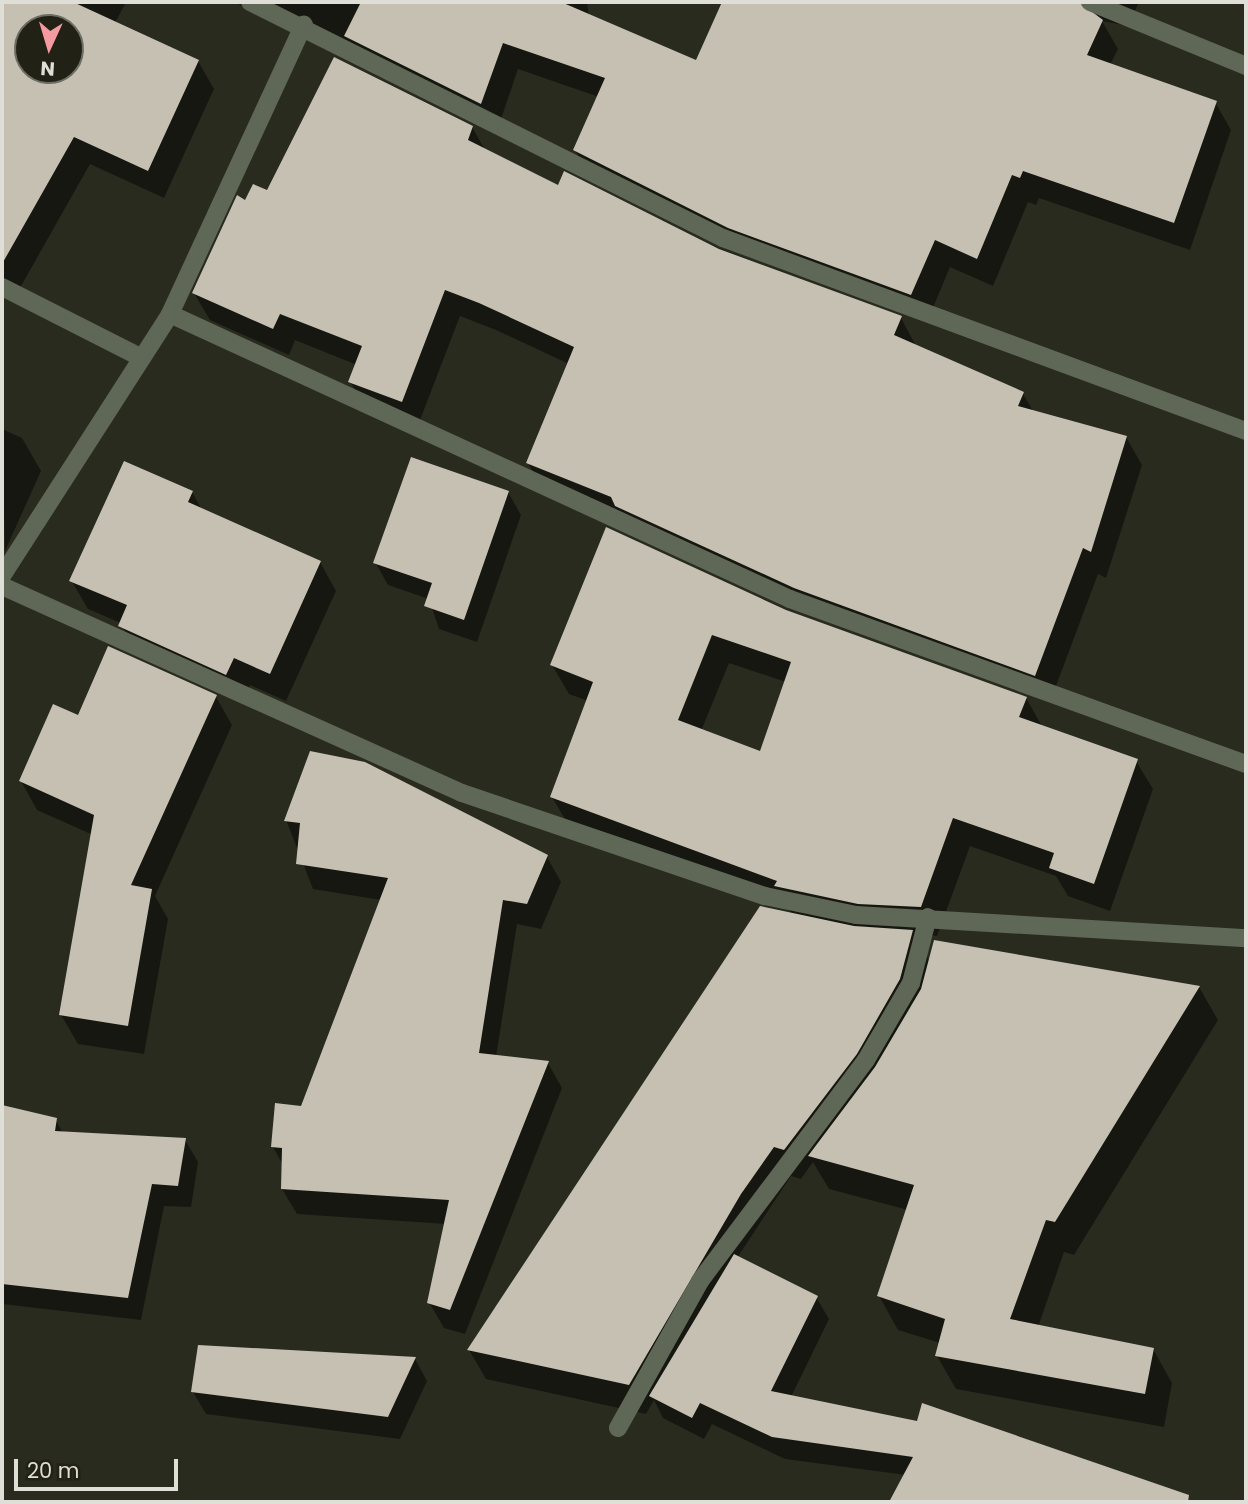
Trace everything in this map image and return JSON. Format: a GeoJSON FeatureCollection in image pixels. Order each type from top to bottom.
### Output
{"type":"FeatureCollection","features":[{"type":"Feature","properties":{"kind":"street"},"geometry":{"type":"LineString","coordinates":[[250,2],[303,24],[723,238],[1246,431]]}},
{"type":"Feature","properties":{"kind":"street"},"geometry":{"type":"LineString","coordinates":[[1090,2],[1246,66]]}},
{"type":"Feature","properties":{"kind":"street"},"geometry":{"type":"LineString","coordinates":[[2,576],[170,314],[303,24]]}},
{"type":"Feature","properties":{"kind":"street"},"geometry":{"type":"LineString","coordinates":[[2,286],[140,357]]}},
{"type":"Feature","properties":{"kind":"street"},"geometry":{"type":"LineString","coordinates":[[170,314],[790,599],[1246,764]]}},
{"type":"Feature","properties":{"kind":"street"},"geometry":{"type":"LineString","coordinates":[[2,586],[462,793],[765,896],[856,915],[928,917],[1246,938]]}},
{"type":"Feature","properties":{"kind":"street"},"geometry":{"type":"LineString","coordinates":[[618,1428],[699,1281],[866,1060],[911,983],[928,917]]}},
{"type":"Feature","properties":{"kind":"building"},"geometry":{"type":"Polygon","coordinates":[[[2,2],[73,2],[199,60],[148,171],[74,137],[2,264],[2,2]]]}},
{"type":"Feature","properties":{"kind":"building"},"geometry":{"type":"Polygon","coordinates":[[[361,2],[561,2],[696,60],[722,2],[1079,2],[1103,20],[1087,55],[1217,101],[1174,223],[1023,171],[1020,178],[1012,175],[977,259],[935,240],[911,295],[728,228],[573,150],[605,78],[503,43],[481,104],[344,36],[361,2]]]}},
{"type":"Feature","properties":{"kind":"building"},"geometry":{"type":"Polygon","coordinates":[[[334,57],[473,126],[468,140],[558,185],[564,171],[719,249],[902,316],[894,335],[1024,392],[1018,406],[1127,436],[1091,552],[1083,548],[1035,676],[794,588],[615,506],[611,497],[526,463],[574,347],[479,303],[445,290],[402,402],[348,382],[362,346],[280,314],[273,329],[192,293],[237,195],[245,200],[253,184],[267,190],[334,57]]]}},
{"type":"Feature","properties":{"kind":"building"},"geometry":{"type":"Polygon","coordinates":[[[411,457],[509,491],[464,620],[424,606],[432,583],[373,563],[411,457]]]}},
{"type":"Feature","properties":{"kind":"building"},"geometry":{"type":"Polygon","coordinates":[[[124,461],[193,491],[188,502],[321,561],[270,674],[234,658],[226,675],[118,626],[127,605],[69,581],[124,461]]]}},
{"type":"Feature","properties":{"kind":"building"},"geometry":{"type":"Polygon","coordinates":[[[606,527],[786,610],[1027,697],[1019,717],[1138,759],[1094,884],[1049,868],[1054,853],[953,818],[921,907],[858,904],[774,886],[777,881],[550,797],[593,682],[550,665],[606,527]],[[712,635],[678,720],[760,751],[791,662],[712,635]]]}},
{"type":"Feature","properties":{"kind":"building"},"geometry":{"type":"Polygon","coordinates":[[[108,646],[217,695],[131,885],[152,889],[128,1026],[59,1015],[94,815],[19,781],[53,704],[78,715],[108,646]]]}},
{"type":"Feature","properties":{"kind":"building"},"geometry":{"type":"Polygon","coordinates":[[[310,751],[365,762],[548,855],[527,904],[503,900],[479,1053],[549,1061],[450,1310],[427,1303],[449,1200],[281,1189],[282,1148],[271,1147],[275,1103],[301,1106],[388,878],[296,864],[300,823],[284,821],[310,751]]]}},
{"type":"Feature","properties":{"kind":"building"},"geometry":{"type":"Polygon","coordinates":[[[760,906],[854,926],[913,930],[900,979],[857,1054],[784,1150],[774,1147],[741,1194],[629,1385],[467,1350],[760,906]]]}},
{"type":"Feature","properties":{"kind":"building"},"geometry":{"type":"Polygon","coordinates":[[[934,940],[1200,986],[1055,1222],[1046,1220],[1010,1319],[1154,1348],[1145,1394],[935,1356],[945,1319],[877,1296],[914,1185],[808,1156],[875,1067],[921,989],[934,940]]]}},
{"type":"Feature","properties":{"kind":"building"},"geometry":{"type":"Polygon","coordinates":[[[2,1105],[57,1118],[55,1131],[186,1138],[178,1186],[152,1184],[128,1298],[2,1284],[2,1105]]]}},
{"type":"Feature","properties":{"kind":"building"},"geometry":{"type":"Polygon","coordinates":[[[734,1254],[818,1296],[771,1391],[917,1421],[922,1403],[1189,1495],[1188,1502],[889,1502],[913,1457],[772,1437],[700,1403],[692,1418],[649,1396],[734,1254]]]}},
{"type":"Feature","properties":{"kind":"building"},"geometry":{"type":"Polygon","coordinates":[[[198,1345],[416,1357],[388,1417],[191,1392],[198,1345]]]}}]}
